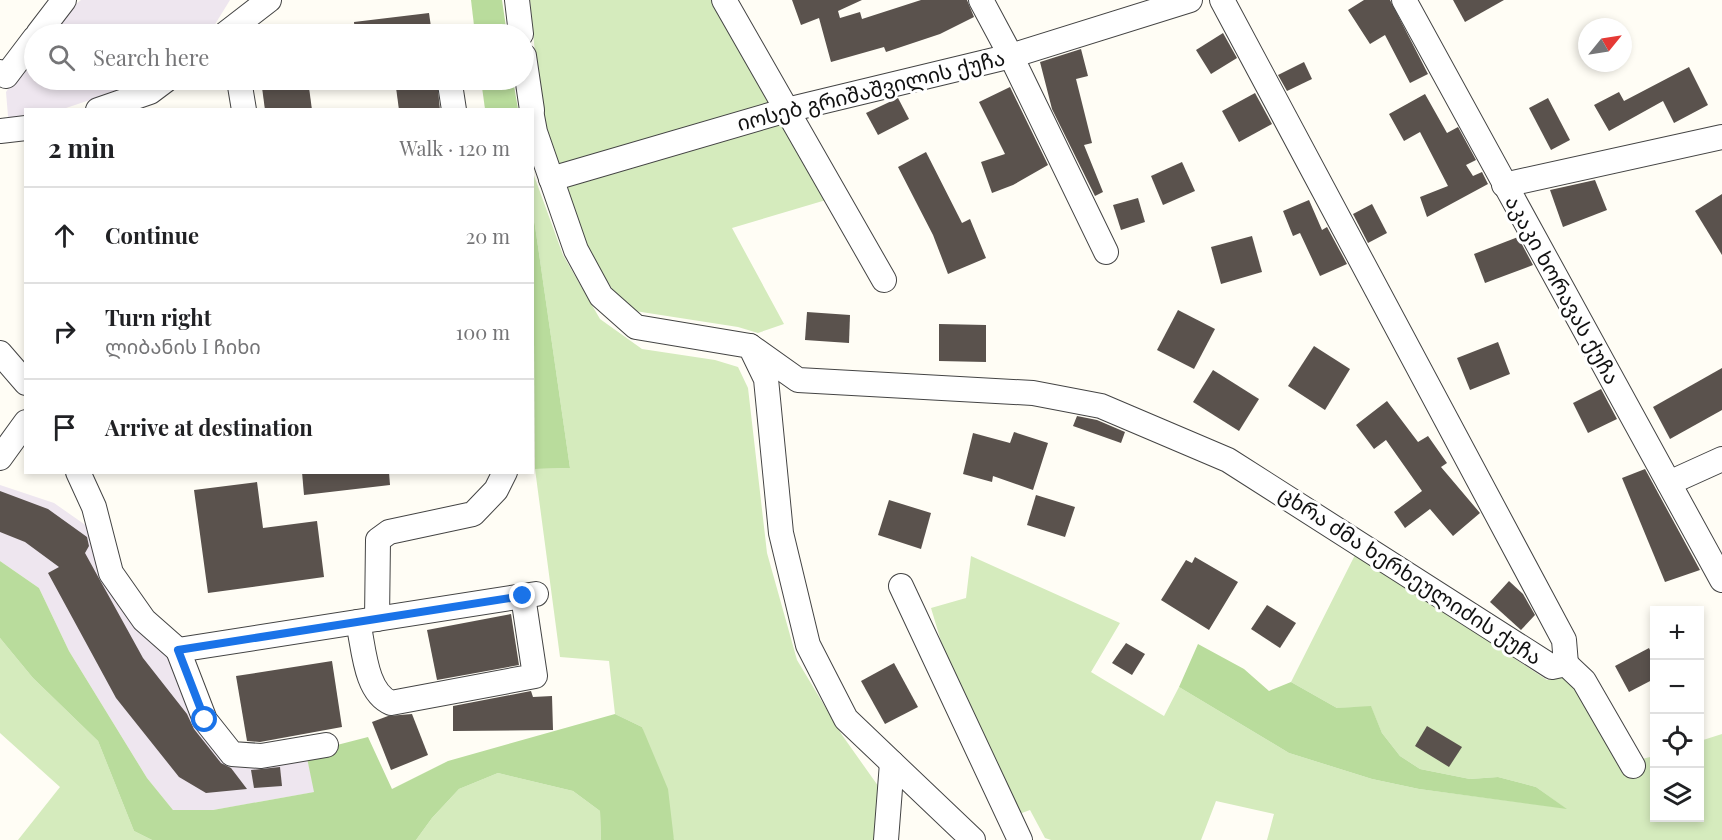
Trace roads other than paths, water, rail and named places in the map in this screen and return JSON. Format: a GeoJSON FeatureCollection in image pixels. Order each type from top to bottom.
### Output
{"type":"FeatureCollection","features":[{"type":"Feature","properties":{"kind":"street"},"geometry":{"type":"LineString","coordinates":[[46,24],[64,0]]}},
{"type":"Feature","properties":{"kind":"street"},"geometry":{"type":"LineString","coordinates":[[240,24],[269,0]]}},
{"type":"Feature","properties":{"kind":"street"},"geometry":{"type":"LineString","coordinates":[[517,0],[520,24]]}},
{"type":"Feature","properties":{"kind":"street"},"geometry":{"type":"LineString","coordinates":[[724,0],[884,280]]}},
{"type":"Feature","properties":{"kind":"street"},"geometry":{"type":"LineString","coordinates":[[981,0],[1011,56],[1106,252]]}},
{"type":"Feature","properties":{"kind":"street","name":"იოსებ გრიშაშვილის ქუჩა"},"geometry":{"type":"LineString","coordinates":[[551,179],[787,110],[1011,56],[1190,0]]}},
{"type":"Feature","properties":{"kind":"street","name":"ცხრა ძმა ხერხეულიძის ქუჩა"},"geometry":{"type":"LineString","coordinates":[[750,346],[798,380],[1033,393],[1101,406],[1228,460],[1552,667],[1566,664],[1564,640],[1222,0]]}},
{"type":"Feature","properties":{"kind":"street","name":"აკაკი ხორავას ქუჩა"},"geometry":{"type":"LineString","coordinates":[[1404,0],[1722,580]]}},
{"type":"Feature","properties":{"kind":"street"},"geometry":{"type":"LineString","coordinates":[[2,78],[24,51]]}},
{"type":"Feature","properties":{"kind":"street"},"geometry":{"type":"LineString","coordinates":[[241,90],[244,108]]}},
{"type":"Feature","properties":{"kind":"street"},"geometry":{"type":"LineString","coordinates":[[451,90],[454,108]]}},
{"type":"Feature","properties":{"kind":"street"},"geometry":{"type":"LineString","coordinates":[[529,90],[532,108]]}},
{"type":"Feature","properties":{"kind":"street"},"geometry":{"type":"LineString","coordinates":[[105,108],[154,94]]}},
{"type":"Feature","properties":{"kind":"street"},"geometry":{"type":"LineString","coordinates":[[534,127],[576,250],[601,296],[636,327],[750,346],[766,379],[781,534],[808,645],[846,719],[973,840]]}},
{"type":"Feature","properties":{"kind":"street"},"geometry":{"type":"LineString","coordinates":[[0,131],[24,128]]}},
{"type":"Feature","properties":{"kind":"street"},"geometry":{"type":"LineString","coordinates":[[1504,185],[1722,137]]}},
{"type":"Feature","properties":{"kind":"street"},"geometry":{"type":"LineString","coordinates":[[0,353],[24,381]]}},
{"type":"Feature","properties":{"kind":"street"},"geometry":{"type":"LineString","coordinates":[[0,458],[24,425]]}},
{"type":"Feature","properties":{"kind":"street"},"geometry":{"type":"LineString","coordinates":[[1669,483],[1722,459]]}},
{"type":"Feature","properties":{"kind":"street"},"geometry":{"type":"LineString","coordinates":[[80,474],[94,507],[111,573],[144,620],[178,650],[205,720],[232,754],[261,756],[326,745]]}},
{"type":"Feature","properties":{"kind":"street"},"geometry":{"type":"LineString","coordinates":[[178,650],[367,621],[530,595],[535,676],[391,704],[380,698],[372,683],[367,621],[378,540],[389,531],[472,514],[496,490],[504,474]]}},
{"type":"Feature","properties":{"kind":"street"},"geometry":{"type":"LineString","coordinates":[[901,586],[1020,840]]}},
{"type":"Feature","properties":{"kind":"street"},"geometry":{"type":"LineString","coordinates":[[1566,664],[1584,681],[1633,766]]}},
{"type":"Feature","properties":{"kind":"street"},"geometry":{"type":"LineString","coordinates":[[886,840],[892,763]]}}]}
